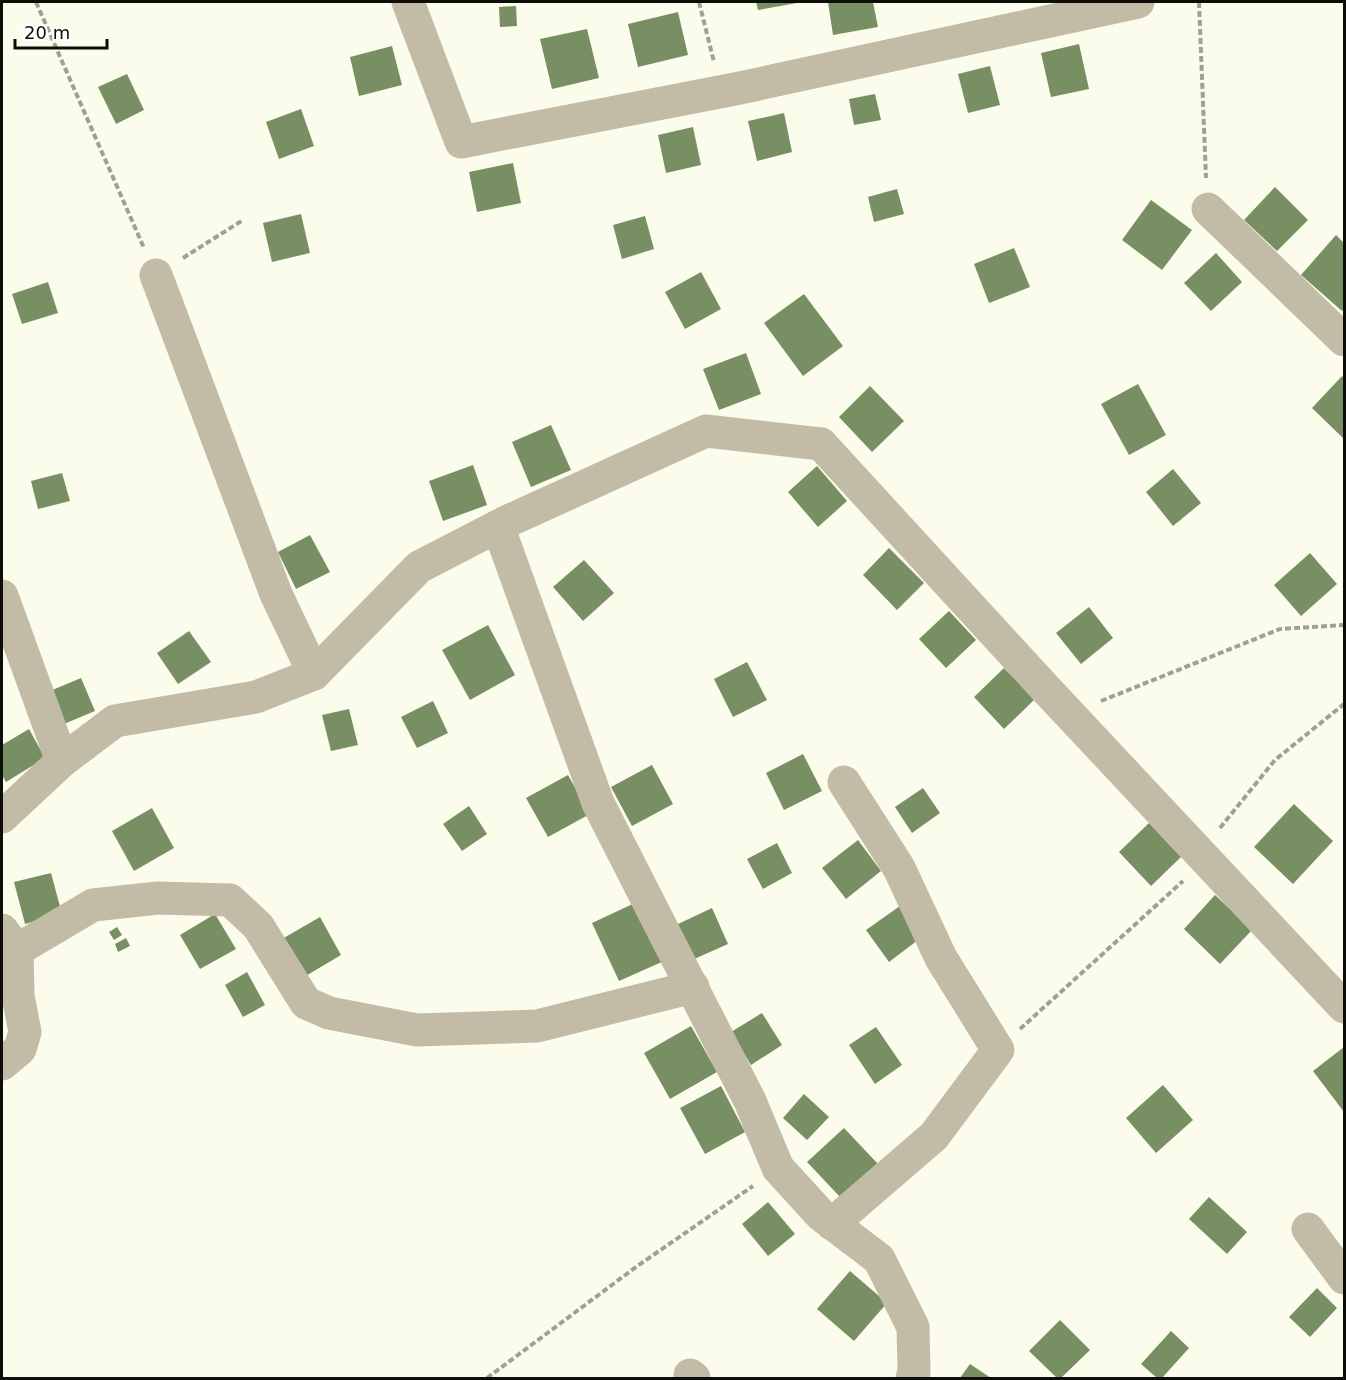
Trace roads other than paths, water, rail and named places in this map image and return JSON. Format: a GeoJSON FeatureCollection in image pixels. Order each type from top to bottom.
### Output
{"type":"FeatureCollection","features":[{"type":"Feature","properties":{"kind":"street"},"geometry":{"type":"LineString","coordinates":[[408,2],[461,142],[722,92],[1138,2]]}},
{"type":"Feature","properties":{"kind":"street"},"geometry":{"type":"LineString","coordinates":[[1208,209],[1344,340]]}},
{"type":"Feature","properties":{"kind":"street"},"geometry":{"type":"LineString","coordinates":[[156,275],[276,594],[314,674]]}},
{"type":"Feature","properties":{"kind":"street"},"geometry":{"type":"LineString","coordinates":[[2,817],[62,761],[115,721],[256,697],[314,674],[419,567],[498,526],[706,431],[821,444],[1069,714],[1344,1007]]}},
{"type":"Feature","properties":{"kind":"street"},"geometry":{"type":"LineString","coordinates":[[498,526],[598,802],[750,1101],[778,1168],[821,1215],[879,1259],[913,1327],[914,1372],[912,1378]]}},
{"type":"Feature","properties":{"kind":"street"},"geometry":{"type":"LineString","coordinates":[[2,596],[62,761]]}},
{"type":"Feature","properties":{"kind":"street"},"geometry":{"type":"LineString","coordinates":[[832,1224],[934,1136],[998,1050],[941,957],[899,868],[844,782]]}},
{"type":"Feature","properties":{"kind":"street"},"geometry":{"type":"LineString","coordinates":[[2,1064],[20,1048],[25,1032],[9,940],[93,905],[158,898],[230,900],[258,926],[306,1003],[329,1013],[417,1030],[537,1026],[693,987]]}},
{"type":"Feature","properties":{"kind":"street"},"geometry":{"type":"LineString","coordinates":[[1308,1229],[1344,1278]]}}]}
